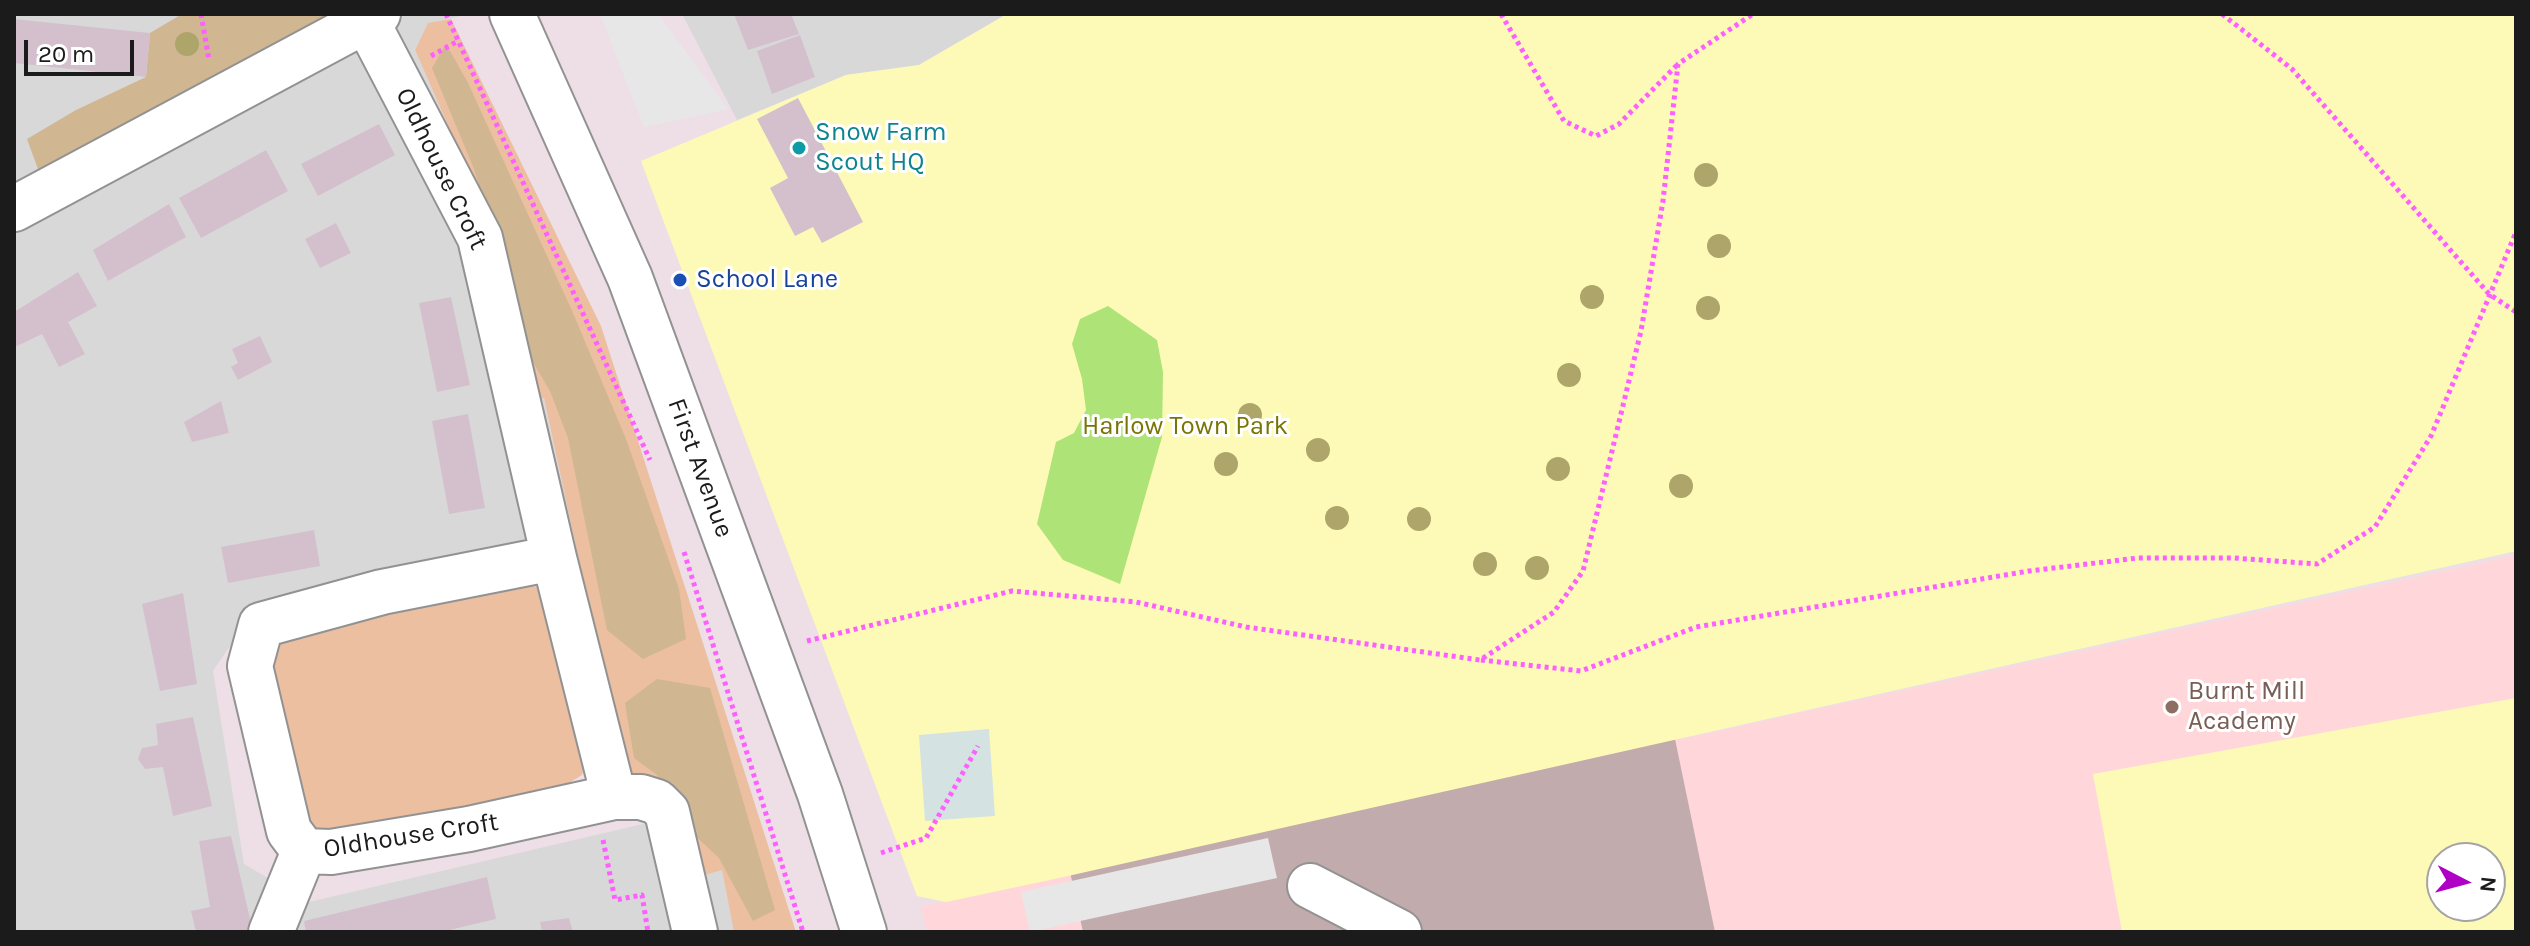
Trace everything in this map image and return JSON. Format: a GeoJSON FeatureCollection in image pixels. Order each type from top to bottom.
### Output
{"type":"FeatureCollection","features":[{"type":"Feature","properties":{"kind":"street","name":"First Avenue"},"geometry":{"type":"LineString","coordinates":[[512,14],[630,278],[820,794],[864,932]]}},
{"type":"Feature","properties":{"kind":"street"},"geometry":{"type":"LineString","coordinates":[[14,209],[372,17]]}},
{"type":"Feature","properties":{"kind":"street","name":"Oldhouse Croft"},"geometry":{"type":"LineString","coordinates":[[372,17],[480,238],[554,558],[605,799],[454,832],[331,852],[304,851],[289,831],[250,666],[261,625],[382,592],[554,558]]}},
{"type":"Feature","properties":{"kind":"street"},"geometry":{"type":"LineString","coordinates":[[605,799],[641,797],[657,802],[667,812],[695,932]]}},
{"type":"Feature","properties":{"kind":"street"},"geometry":{"type":"LineString","coordinates":[[271,932],[304,851]]}},
{"type":"Feature","properties":{"kind":"street"},"geometry":{"type":"LineString","coordinates":[[1310,886],[1399,932]]}},
{"type":"Feature","properties":{"kind":"path"},"geometry":{"type":"LineString","coordinates":[[446,14],[653,466]]}},
{"type":"Feature","properties":{"kind":"path"},"geometry":{"type":"LineString","coordinates":[[1501,14],[1564,121],[1596,136],[1619,124],[1678,64],[1753,14]]}},
{"type":"Feature","properties":{"kind":"path"},"geometry":{"type":"LineString","coordinates":[[2222,14],[2292,69],[2489,294],[2516,312]]}},
{"type":"Feature","properties":{"kind":"path"},"geometry":{"type":"LineString","coordinates":[[1480,660],[1554,612],[1583,571],[1641,331],[1663,201],[1678,64]]}},
{"type":"Feature","properties":{"kind":"path"},"geometry":{"type":"LineString","coordinates":[[768,652],[1012,591],[1136,602],[1246,627],[1581,671],[1696,627],[2029,571],[2138,558],[2234,558],[2317,564],[2375,527],[2431,436],[2516,232]]}},
{"type":"Feature","properties":{"kind":"path"},"geometry":{"type":"LineString","coordinates":[[680,540],[803,932]]}},
{"type":"Feature","properties":{"kind":"path"},"geometry":{"type":"LineString","coordinates":[[872,856],[926,838],[978,746]]}},
{"type":"Feature","properties":{"kind":"path"},"geometry":{"type":"LineString","coordinates":[[605,799],[615,900],[642,895],[648,932]]}},
{"type":"Feature","properties":{"kind":"shaded area"},"geometry":{"type":"Polygon","coordinates":[[[14,14],[469,14],[428,24],[415,50],[450,130],[544,398],[573,531],[252,614],[213,671],[244,864],[309,902],[664,819],[722,870],[735,932],[14,932],[14,14]]]}},
{"type":"Feature","properties":{"kind":"shaded area"},"geometry":{"type":"Polygon","coordinates":[[[182,14],[345,14],[42,180],[27,139],[76,110],[146,77],[150,33],[182,14]]]}},
{"type":"Feature","properties":{"kind":"shaded area"},"geometry":{"type":"Polygon","coordinates":[[[600,14],[658,14],[728,109],[644,127],[600,14]]]}},
{"type":"Feature","properties":{"kind":"shaded area"},"geometry":{"type":"Polygon","coordinates":[[[682,14],[1007,14],[919,65],[846,75],[737,120],[682,14]]]}},
{"type":"Feature","properties":{"kind":"shaded area"},"geometry":{"type":"Polygon","coordinates":[[[451,19],[601,326],[796,932],[734,932],[722,870],[680,882],[664,819],[629,794],[544,398],[530,397],[498,268],[450,130],[415,50],[428,23],[451,19]]]}},
{"type":"Feature","properties":{"kind":"shaded area"},"geometry":{"type":"Polygon","coordinates":[[[446,44],[468,83],[573,313],[626,439],[679,589],[686,639],[643,659],[607,630],[568,438],[550,391],[533,362],[474,169],[432,68],[446,44]]]}},
{"type":"Feature","properties":{"kind":"shaded area","name":"Burnt Mill Academy"},"geometry":{"type":"Polygon","coordinates":[[[2516,555],[2516,932],[927,932],[920,907],[2516,555]]]}},
{"type":"Feature","properties":{"kind":"shaded area"},"geometry":{"type":"Polygon","coordinates":[[[522,581],[560,597],[592,741],[582,775],[556,791],[351,837],[314,833],[291,812],[269,653],[294,629],[522,581]]]}},
{"type":"Feature","properties":{"kind":"shaded area"},"geometry":{"type":"Polygon","coordinates":[[[657,679],[710,688],[775,910],[753,921],[719,858],[689,830],[657,775],[634,758],[625,703],[657,679]]]}},
{"type":"Feature","properties":{"kind":"shaded area"},"geometry":{"type":"Polygon","coordinates":[[[989,729],[995,816],[925,821],[919,735],[989,729]]]}},
{"type":"Feature","properties":{"kind":"shaded area"},"geometry":{"type":"Polygon","coordinates":[[[1675,739],[1715,932],[1083,932],[1069,867],[1675,739]]]}},
{"type":"Feature","properties":{"kind":"shaded area"},"geometry":{"type":"Polygon","coordinates":[[[1268,838],[1277,878],[1030,932],[1021,892],[1268,838]]]}},
{"type":"Feature","properties":{"kind":"green space","name":"Harlow Town Park"},"geometry":{"type":"Polygon","coordinates":[[[1007,14],[2516,14],[2516,551],[1059,878],[946,902],[917,896],[641,161],[846,75],[919,65],[1007,14]]]}},
{"type":"Feature","properties":{"kind":"green space"},"geometry":{"type":"Polygon","coordinates":[[[1108,306],[1157,340],[1163,372],[1162,437],[1120,584],[1063,560],[1037,524],[1056,442],[1074,433],[1086,410],[1082,379],[1072,344],[1080,319],[1108,306]]]}},
{"type":"Feature","properties":{"kind":"green space"},"geometry":{"type":"Polygon","coordinates":[[[2516,698],[2516,932],[2122,932],[2093,774],[2516,698]]]}},
{"type":"Feature","properties":{"kind":"building"},"geometry":{"type":"Polygon","coordinates":[[[734,14],[791,14],[799,34],[748,50],[734,14]]]}},
{"type":"Feature","properties":{"kind":"building"},"geometry":{"type":"Polygon","coordinates":[[[14,19],[150,33],[146,77],[14,63],[14,19]]]}},
{"type":"Feature","properties":{"kind":"building"},"geometry":{"type":"Polygon","coordinates":[[[800,35],[815,77],[772,94],[757,51],[800,35]]]}},
{"type":"Feature","properties":{"kind":"building","name":"Snow Farm Scout HQ"},"geometry":{"type":"Polygon","coordinates":[[[798,98],[863,222],[822,243],[813,227],[795,236],[770,188],[788,178],[757,119],[798,98]]]}},
{"type":"Feature","properties":{"kind":"building"},"geometry":{"type":"Polygon","coordinates":[[[379,124],[395,155],[318,196],[301,164],[379,124]]]}},
{"type":"Feature","properties":{"kind":"building"},"geometry":{"type":"Polygon","coordinates":[[[266,150],[288,191],[201,238],[179,198],[266,150]]]}},
{"type":"Feature","properties":{"kind":"building"},"geometry":{"type":"Polygon","coordinates":[[[169,204],[186,237],[108,281],[93,250],[169,204]]]}},
{"type":"Feature","properties":{"kind":"building"},"geometry":{"type":"Polygon","coordinates":[[[336,223],[351,253],[320,268],[305,239],[336,223]]]}},
{"type":"Feature","properties":{"kind":"building"},"geometry":{"type":"Polygon","coordinates":[[[78,272],[97,306],[68,322],[85,354],[59,367],[42,334],[15,347],[14,312],[78,272]]]}},
{"type":"Feature","properties":{"kind":"building"},"geometry":{"type":"Polygon","coordinates":[[[451,297],[470,385],[437,392],[419,303],[451,297]]]}},
{"type":"Feature","properties":{"kind":"building"},"geometry":{"type":"Polygon","coordinates":[[[260,336],[272,362],[238,380],[231,367],[238,363],[232,349],[260,336]]]}},
{"type":"Feature","properties":{"kind":"building"},"geometry":{"type":"Polygon","coordinates":[[[221,401],[229,433],[192,442],[184,422],[221,401]]]}},
{"type":"Feature","properties":{"kind":"building"},"geometry":{"type":"Polygon","coordinates":[[[468,414],[485,508],[449,514],[432,421],[468,414]]]}},
{"type":"Feature","properties":{"kind":"building"},"geometry":{"type":"Polygon","coordinates":[[[314,530],[320,566],[228,583],[221,547],[314,530]]]}},
{"type":"Feature","properties":{"kind":"building"},"geometry":{"type":"Polygon","coordinates":[[[183,593],[197,684],[160,691],[142,604],[183,593]]]}},
{"type":"Feature","properties":{"kind":"building"},"geometry":{"type":"Polygon","coordinates":[[[193,717],[212,806],[173,816],[163,767],[145,769],[138,759],[142,748],[158,745],[156,724],[193,717]]]}},
{"type":"Feature","properties":{"kind":"building"},"geometry":{"type":"Polygon","coordinates":[[[231,836],[253,932],[196,932],[191,911],[210,907],[199,841],[231,836]]]}},
{"type":"Feature","properties":{"kind":"building"},"geometry":{"type":"Polygon","coordinates":[[[487,877],[496,919],[441,932],[306,932],[304,921],[487,877]]]}},
{"type":"Feature","properties":{"kind":"building"},"geometry":{"type":"Polygon","coordinates":[[[569,918],[573,932],[542,932],[540,922],[569,918]]]}},
{"type":"Feature","properties":{"kind":"place","name":"Snow Farm Scout HQ"},"geometry":{"type":"Point","coordinates":[799,148]}},
{"type":"Feature","properties":{"kind":"place","name":"School Lane"},"geometry":{"type":"Point","coordinates":[680,280]}},
{"type":"Feature","properties":{"kind":"place","name":"Burnt Mill Academy"},"geometry":{"type":"Point","coordinates":[2172,707]}}]}
